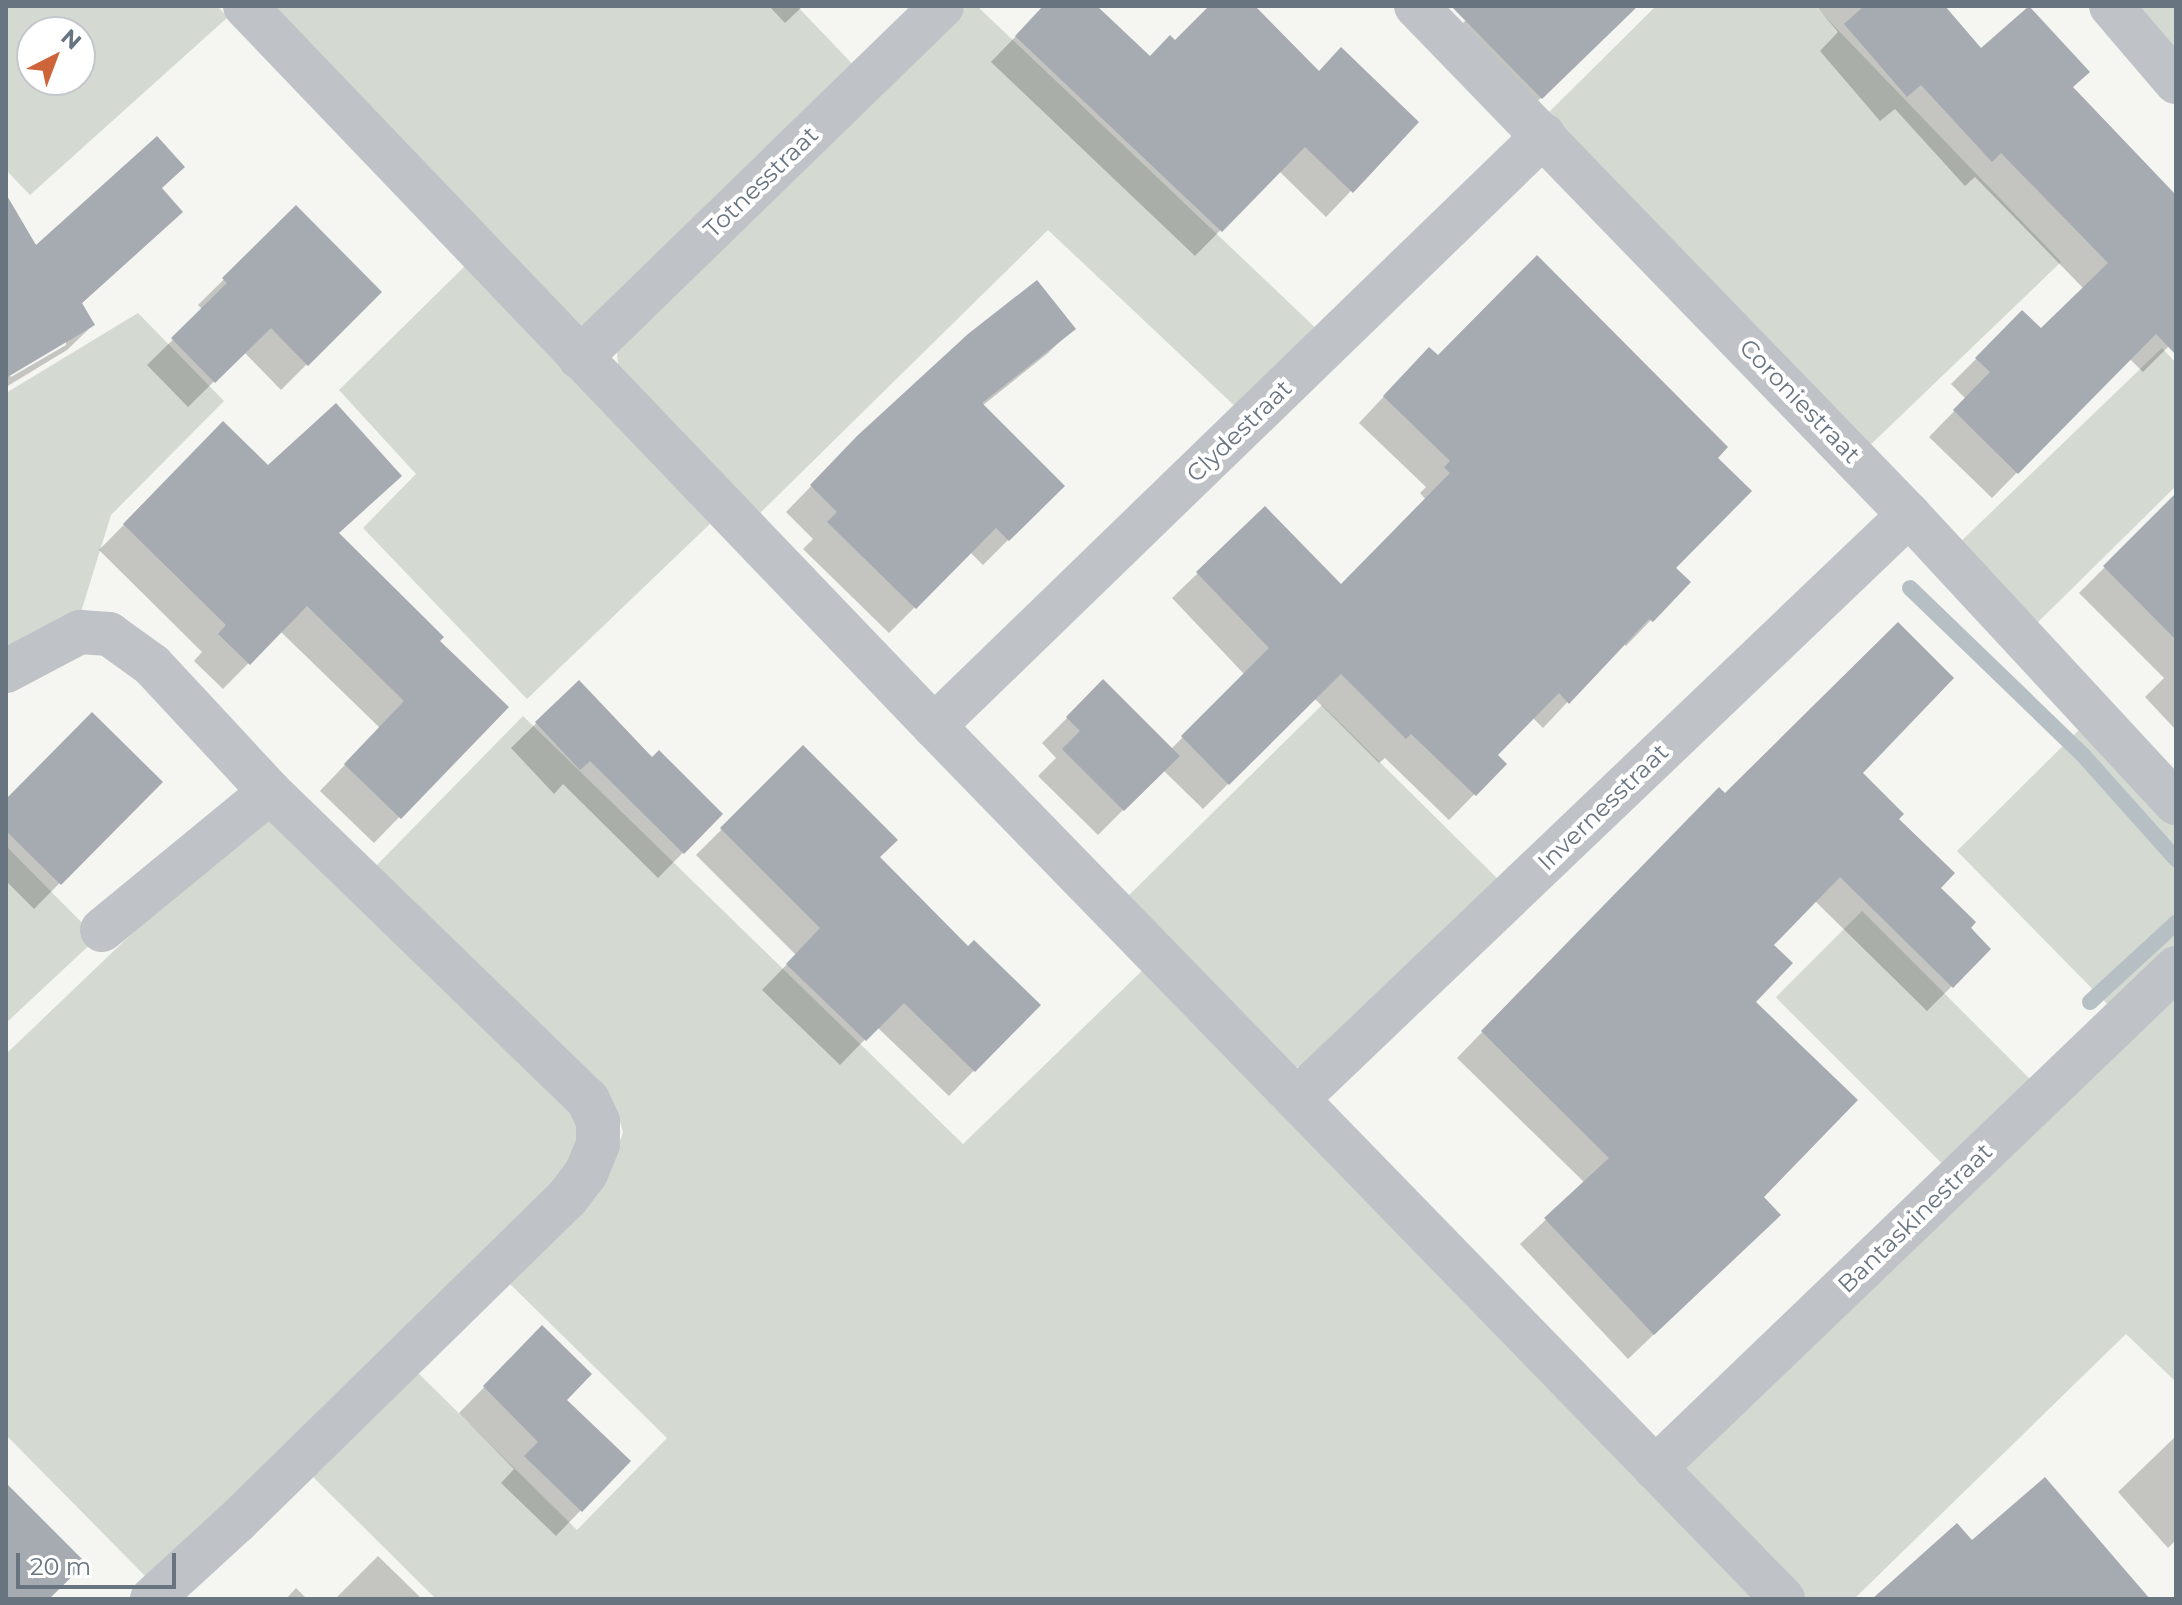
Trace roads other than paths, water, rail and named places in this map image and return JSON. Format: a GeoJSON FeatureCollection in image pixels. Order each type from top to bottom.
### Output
{"type":"FeatureCollection","features":[{"type":"Feature","properties":{"kind":"street"},"geometry":{"type":"LineString","coordinates":[[245,6],[934,726],[1783,1599]]}},
{"type":"Feature","properties":{"kind":"street","name":"Totnesstraat"},"geometry":{"type":"LineString","coordinates":[[580,358],[942,6]]}},
{"type":"Feature","properties":{"kind":"street","name":"Coroniestraat"},"geometry":{"type":"LineString","coordinates":[[1416,6],[1909,515],[2176,803]]}},
{"type":"Feature","properties":{"kind":"street"},"geometry":{"type":"LineString","coordinates":[[2111,6],[2176,82]]}},
{"type":"Feature","properties":{"kind":"street","name":"Clydestraat"},"geometry":{"type":"LineString","coordinates":[[934,726],[1544,135]]}},
{"type":"Feature","properties":{"kind":"street","name":"Invernesstraat"},"geometry":{"type":"LineString","coordinates":[[1297,1099],[1909,515]]}},
{"type":"Feature","properties":{"kind":"street"},"geometry":{"type":"LineString","coordinates":[[6,671],[80,632],[109,634],[152,665],[270,792],[588,1100],[598,1121],[598,1144],[586,1173],[567,1198],[236,1522],[152,1599]]}},
{"type":"Feature","properties":{"kind":"street"},"geometry":{"type":"LineString","coordinates":[[102,930],[270,792]]}},
{"type":"Feature","properties":{"kind":"street","name":"Bantaskinestraat"},"geometry":{"type":"LineString","coordinates":[[1655,1468],[2176,968]]}},
{"type":"Feature","properties":{"kind":"waterway"},"geometry":{"type":"LineString","coordinates":[[1910,588],[2083,755],[2176,859]]}},
{"type":"Feature","properties":{"kind":"waterway"},"geometry":{"type":"LineString","coordinates":[[2090,1002],[2176,923]]}}]}
